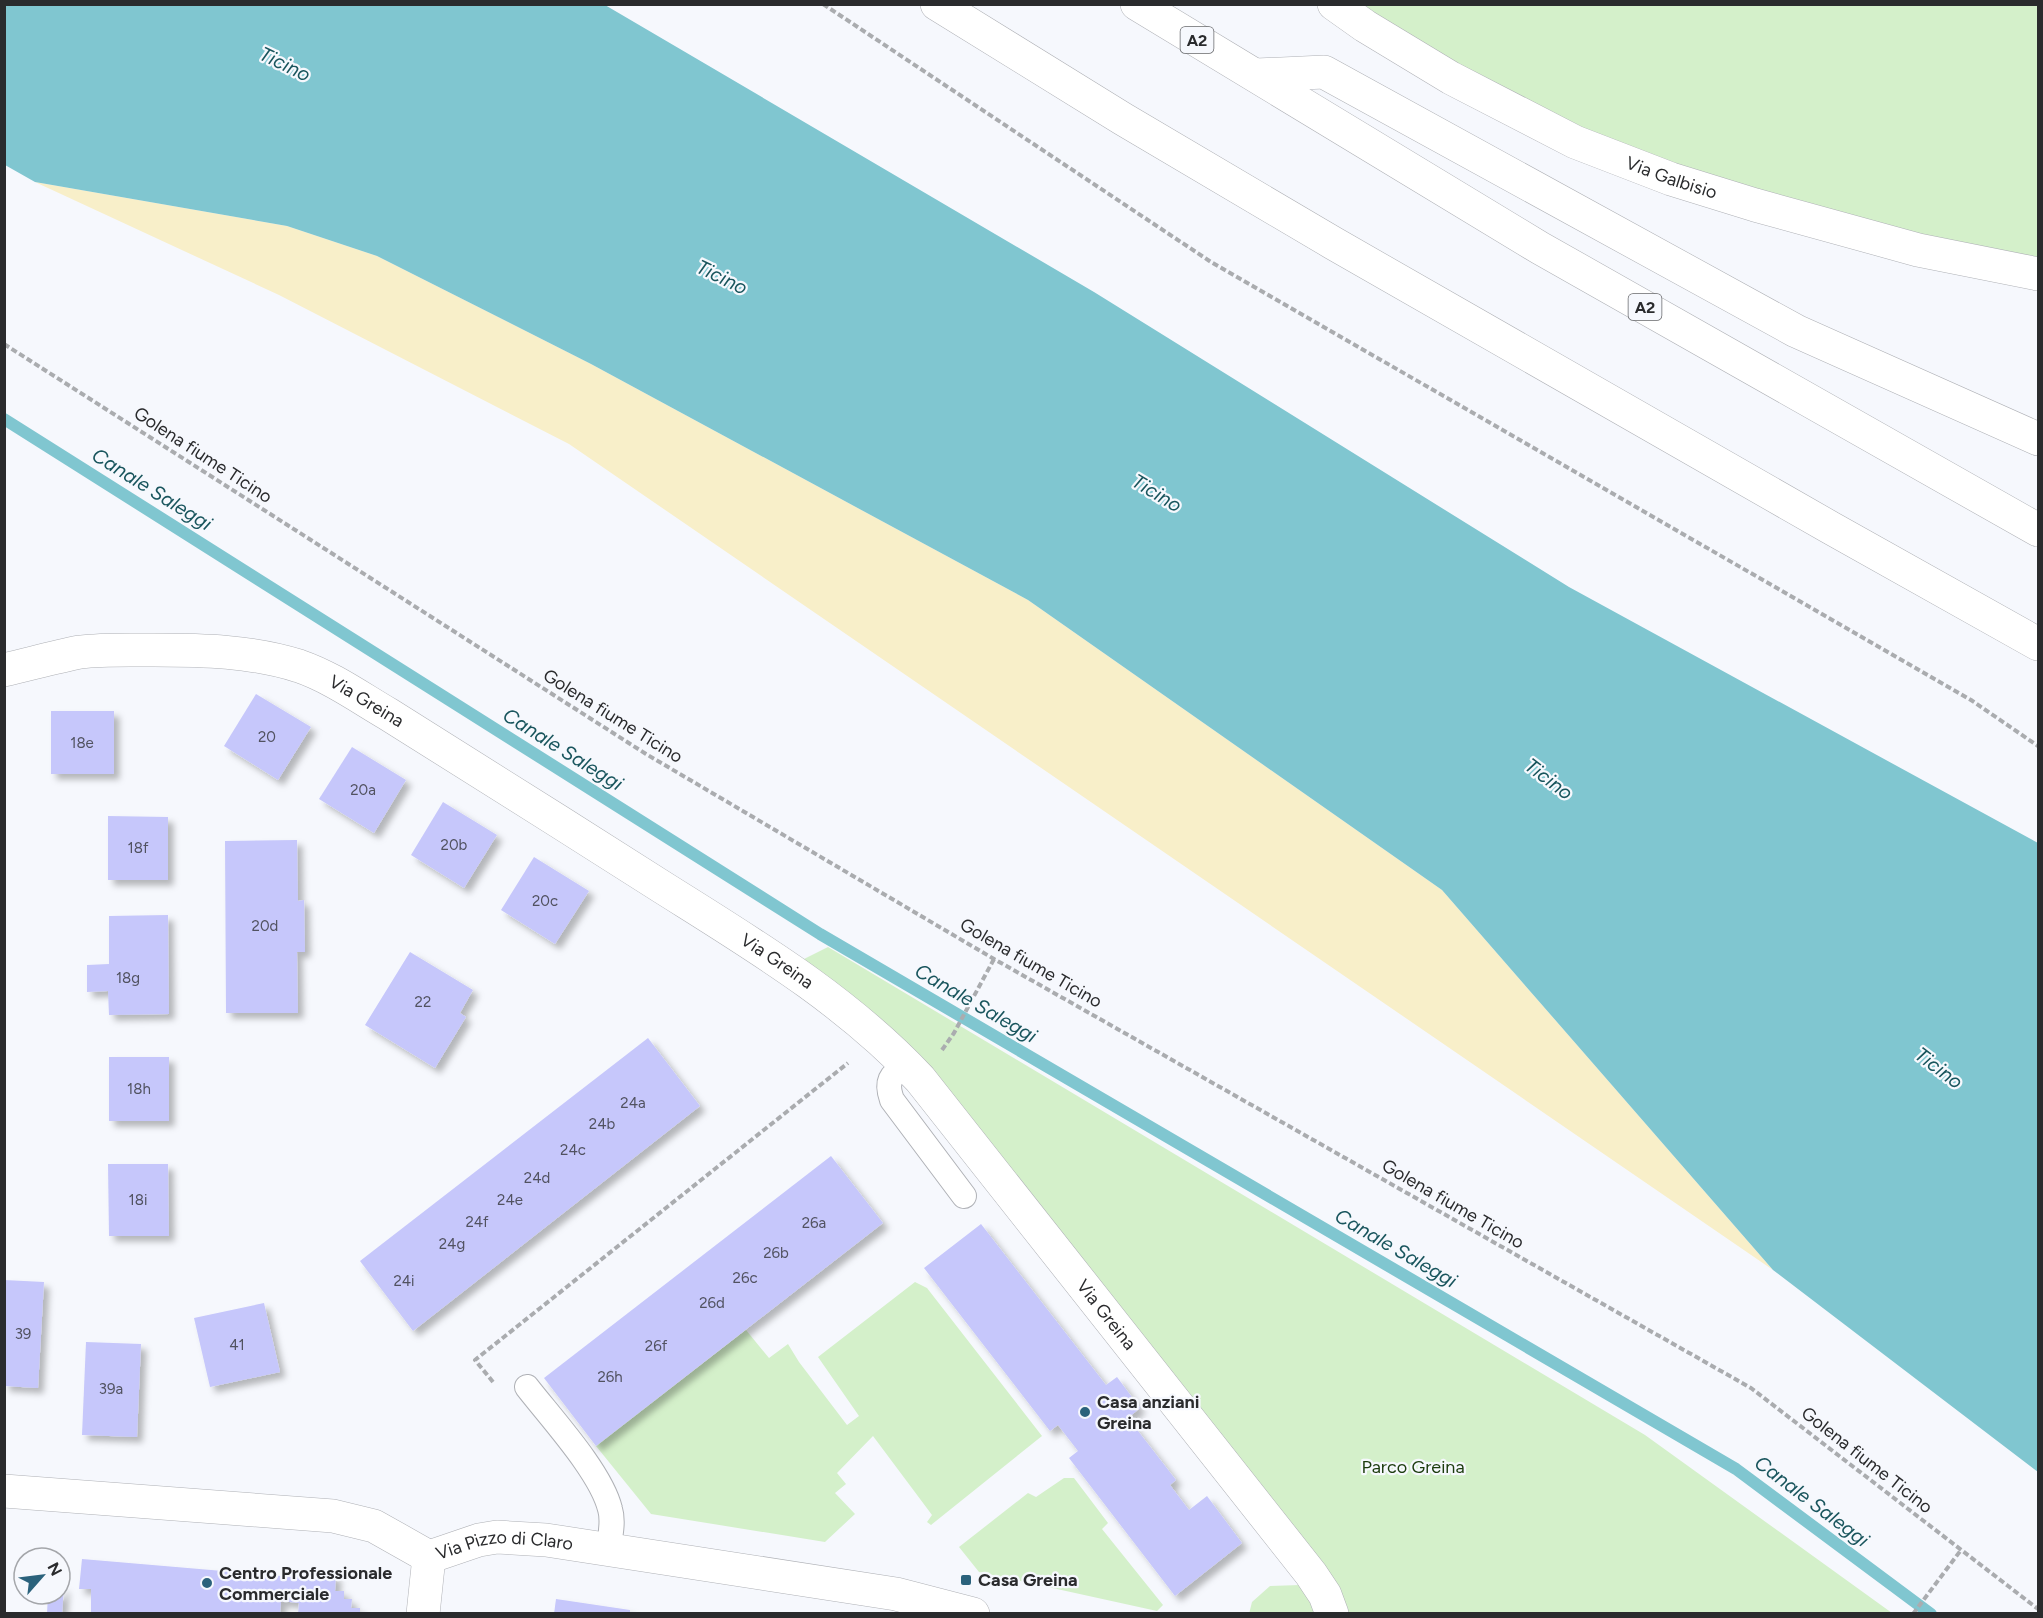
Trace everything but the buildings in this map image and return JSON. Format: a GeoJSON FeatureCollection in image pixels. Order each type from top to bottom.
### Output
{"type":"FeatureCollection","features":[{"type":"Feature","properties":{"kind":"main road"},"geometry":{"type":"LineString","coordinates":[[937,4],[1133,125],[1333,243],[2038,644]]}},
{"type":"Feature","properties":{"kind":"main road","name":"A2"},"geometry":{"type":"LineString","coordinates":[[1137,4],[1540,248],[2038,530]]}},
{"type":"Feature","properties":{"kind":"main road","name":"Via Galbisio"},"geometry":{"type":"LineString","coordinates":[[1334,4],[1365,26],[1451,78],[1575,142],[1661,175],[1755,205],[1918,250],[2038,274]]}},
{"type":"Feature","properties":{"kind":"main road"},"geometry":{"type":"LineString","coordinates":[[1257,75],[1324,72],[1796,331],[2038,439]]}},
{"type":"Feature","properties":{"kind":"main road","name":"Via Greina"},"geometry":{"type":"LineString","coordinates":[[4,670],[82,652],[119,650],[185,650],[246,654],[302,667],[328,679],[388,714],[788,967],[855,1017],[920,1079],[1311,1574],[1325,1595],[1332,1614]]}},
{"type":"Feature","properties":{"kind":"main road","name":"Via Pizzo di Claro"},"geometry":{"type":"LineString","coordinates":[[4,1491],[333,1516],[374,1526],[429,1557],[479,1539],[497,1537],[546,1540],[896,1594],[973,1614]]}},
{"type":"Feature","properties":{"kind":"main road"},"geometry":{"type":"LineString","coordinates":[[423,1614],[429,1557]]}},
{"type":"Feature","properties":{"kind":"lane"},"geometry":{"type":"LineString","coordinates":[[906,1064],[889,1081],[888,1089],[891,1100],[964,1196]]}},
{"type":"Feature","properties":{"kind":"lane"},"geometry":{"type":"LineString","coordinates":[[526,1387],[592,1471],[606,1496],[611,1511],[612,1528],[608,1551]]}},
{"type":"Feature","properties":{"kind":"path"},"geometry":{"type":"LineString","coordinates":[[823,4],[1211,261],[1971,700],[2038,746]]}},
{"type":"Feature","properties":{"kind":"path","name":"Golena fiume Ticino"},"geometry":{"type":"LineString","coordinates":[[4,344],[646,754],[994,958],[1751,1389],[2038,1609]]}},
{"type":"Feature","properties":{"kind":"path"},"geometry":{"type":"LineString","coordinates":[[954,1033],[994,958]]}},
{"type":"Feature","properties":{"kind":"path"},"geometry":{"type":"LineString","coordinates":[[497,1387],[475,1359],[879,1038]]}},
{"type":"Feature","properties":{"kind":"path"},"geometry":{"type":"LineString","coordinates":[[1913,1614],[1961,1550]]}},
{"type":"Feature","properties":{"kind":"green space"},"geometry":{"type":"Polygon","coordinates":[[[1334,5],[2038,5],[2038,274],[1671,179],[1334,5]]]}},
{"type":"Feature","properties":{"kind":"green space","name":"Parco Greina"},"geometry":{"type":"Polygon","coordinates":[[[828,947],[1645,1435],[1892,1613],[1332,1613],[967,1140],[788,967],[828,947]]]}},
{"type":"Feature","properties":{"kind":"green space"},"geometry":{"type":"Polygon","coordinates":[[[915,1282],[927,1288],[1042,1436],[931,1525],[927,1522],[932,1515],[873,1436],[837,1473],[846,1484],[835,1493],[855,1514],[825,1542],[651,1514],[596,1446],[746,1330],[769,1358],[788,1344],[847,1425],[859,1416],[818,1357],[915,1282]]]}},
{"type":"Feature","properties":{"kind":"green space"},"geometry":{"type":"Polygon","coordinates":[[[1064,1478],[1074,1478],[1108,1523],[1102,1529],[1163,1605],[1157,1611],[979,1572],[959,1547],[1028,1493],[1036,1497],[1064,1478]]]}},
{"type":"Feature","properties":{"kind":"green space"},"geometry":{"type":"Polygon","coordinates":[[[1300,1585],[1317,1603],[1315,1613],[1249,1614],[1252,1602],[1270,1586],[1300,1585]]]}},
{"type":"Feature","properties":{"kind":"sand"},"geometry":{"type":"Polygon","coordinates":[[[35,182],[287,226],[377,256],[591,364],[1028,600],[1442,890],[1773,1270],[569,444],[279,295],[35,182]]]}},
{"type":"Feature","properties":{"kind":"water","name":"Ticino"},"geometry":{"type":"Polygon","coordinates":[[[5,4],[605,5],[1094,292],[1569,587],[2038,843],[2038,1472],[1773,1270],[1442,890],[1028,600],[591,364],[377,256],[287,226],[35,182],[5,165],[5,4]]]}},
{"type":"Feature","properties":{"kind":"waterway","name":"Canale Saleggi"},"geometry":{"type":"LineString","coordinates":[[4,419],[820,934],[1736,1469],[1931,1614]]}},
{"type":"Feature","properties":{"kind":"place","name":"Casa anziani Greina"},"geometry":{"type":"Point","coordinates":[1085,1412]}},
{"type":"Feature","properties":{"kind":"place","name":"Casa Greina"},"geometry":{"type":"Point","coordinates":[966,1580]}},
{"type":"Feature","properties":{"kind":"place","name":"Centro Professionale Commerciale"},"geometry":{"type":"Point","coordinates":[207,1583]}}]}
